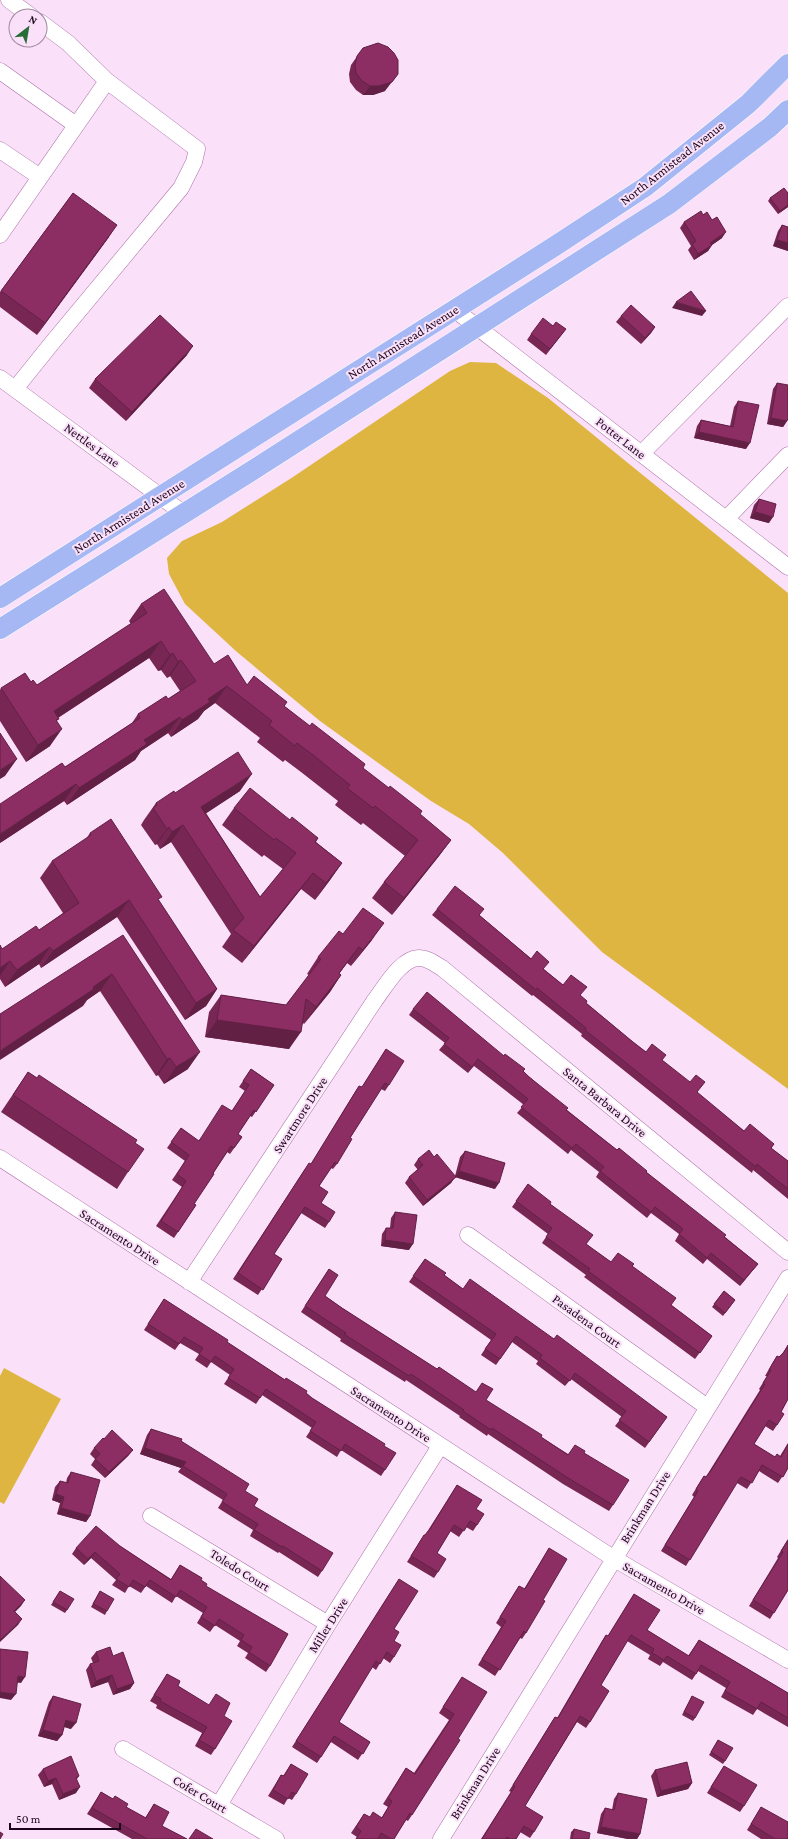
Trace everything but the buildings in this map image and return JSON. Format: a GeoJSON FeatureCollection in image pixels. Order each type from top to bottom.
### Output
{"type":"FeatureCollection","features":[{"type":"Feature","properties":{"kind":"main road","name":"North Armistead Avenue"},"geometry":{"type":"LineString","coordinates":[[0,598],[645,187],[748,104],[788,64]]}},
{"type":"Feature","properties":{"kind":"main road","name":"North Armistead Avenue"},"geometry":{"type":"LineString","coordinates":[[0,629],[669,204],[770,127],[788,110]]}},
{"type":"Feature","properties":{"kind":"street"},"geometry":{"type":"LineString","coordinates":[[10,0],[21,8]]}},
{"type":"Feature","properties":{"kind":"street"},"geometry":{"type":"LineString","coordinates":[[15,389],[181,188],[194,162],[197,149],[107,81],[68,43],[48,28]]}},
{"type":"Feature","properties":{"kind":"street"},"geometry":{"type":"LineString","coordinates":[[0,71],[76,125]]}},
{"type":"Feature","properties":{"kind":"street"},"geometry":{"type":"LineString","coordinates":[[1,231],[107,81]]}},
{"type":"Feature","properties":{"kind":"street"},"geometry":{"type":"LineString","coordinates":[[0,150],[40,177]]}},
{"type":"Feature","properties":{"kind":"street"},"geometry":{"type":"LineString","coordinates":[[642,454],[788,306]]}},
{"type":"Feature","properties":{"kind":"street","name":"Potter Lane"},"geometry":{"type":"LineString","coordinates":[[454,310],[788,567]]}},
{"type":"Feature","properties":{"kind":"street","name":"Nettles Lane"},"geometry":{"type":"LineString","coordinates":[[0,378],[183,513]]}},
{"type":"Feature","properties":{"kind":"street"},"geometry":{"type":"LineString","coordinates":[[726,519],[788,455]]}},
{"type":"Feature","properties":{"kind":"street","name":"Santa Barbara Drive"},"geometry":{"type":"LineString","coordinates":[[420,958],[429,960],[442,968],[788,1252]]}},
{"type":"Feature","properties":{"kind":"street","name":"Swartmore Drive"},"geometry":{"type":"LineString","coordinates":[[189,1282],[375,1000],[394,974],[405,963],[420,958]]}},
{"type":"Feature","properties":{"kind":"street","name":"Sacramento Drive"},"geometry":{"type":"LineString","coordinates":[[0,1158],[614,1558],[788,1660]]}},
{"type":"Feature","properties":{"kind":"street","name":"Pasadena Court"},"geometry":{"type":"LineString","coordinates":[[468,1235],[707,1408]]}},
{"type":"Feature","properties":{"kind":"street","name":"Brinkman Drive"},"geometry":{"type":"LineString","coordinates":[[441,1839],[788,1278]]}},
{"type":"Feature","properties":{"kind":"street","name":"Miller Drive"},"geometry":{"type":"LineString","coordinates":[[219,1805],[328,1624],[440,1446]]}},
{"type":"Feature","properties":{"kind":"street","name":"Toledo Court"},"geometry":{"type":"LineString","coordinates":[[151,1516],[328,1624]]}},
{"type":"Feature","properties":{"kind":"street","name":"Cofer Court"},"geometry":{"type":"LineString","coordinates":[[123,1749],[276,1839]]}},
{"type":"Feature","properties":{"kind":"shaded area"},"geometry":{"type":"Polygon","coordinates":[[[470,362],[496,363],[548,398],[788,593],[788,1089],[602,952],[503,853],[469,824],[431,801],[320,721],[237,652],[185,604],[169,574],[167,558],[182,541],[222,522],[293,477],[450,371],[470,362]]]}},
{"type":"Feature","properties":{"kind":"shaded area"},"geometry":{"type":"Polygon","coordinates":[[[4,1368],[61,1399],[4,1504],[0,1502],[0,1376],[4,1368]]]}}]}
